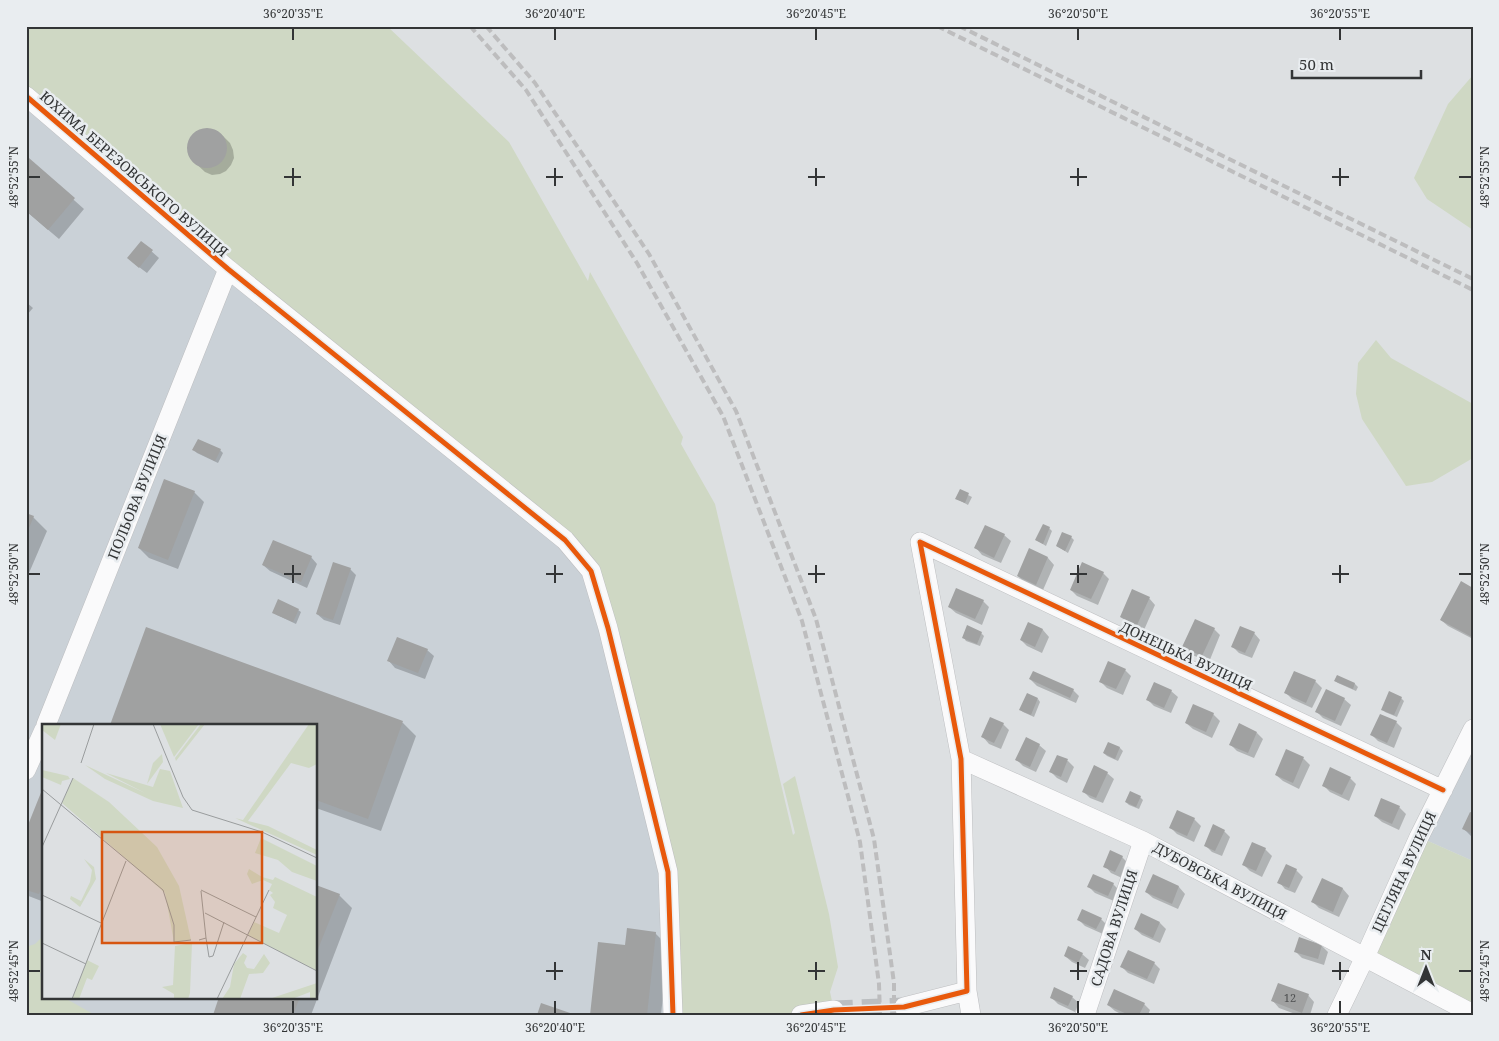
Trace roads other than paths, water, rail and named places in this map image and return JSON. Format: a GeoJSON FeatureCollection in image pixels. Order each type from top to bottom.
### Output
{"type":"FeatureCollection","features":[{"type":"Feature","properties":{"kind":"street","name":"ЮХИМА БЕРЕЗОВСЬКОГО ВУЛИЦЯ"},"geometry":{"type":"LineString","coordinates":[[26,96],[228,269],[565,540],[591,571],[608,628],[668,872],[673,1015]]}},
{"type":"Feature","properties":{"kind":"street","name":"ПОЛЬОВА ВУЛИЦЯ"},"geometry":{"type":"LineString","coordinates":[[46,724],[228,269]]}},
{"type":"Feature","properties":{"kind":"street","name":"ДОНЕЦЬКА ВУЛИЦЯ"},"geometry":{"type":"LineString","coordinates":[[961,759],[920,542],[1443,790]]}},
{"type":"Feature","properties":{"kind":"street","name":"ЦЕГЛЯНА ВУЛИЦЯ"},"geometry":{"type":"LineString","coordinates":[[1337,1015],[1419,837],[1473,729]]}},
{"type":"Feature","properties":{"kind":"street"},"geometry":{"type":"LineString","coordinates":[[26,770],[42,734]]}},
{"type":"Feature","properties":{"kind":"street","name":"ДУБОВСЬКА ВУЛИЦЯ"},"geometry":{"type":"LineString","coordinates":[[961,759],[1143,841],[1473,1014]]}},
{"type":"Feature","properties":{"kind":"street"},"geometry":{"type":"LineString","coordinates":[[961,759],[967,991],[971,1015]]}},
{"type":"Feature","properties":{"kind":"street","name":"САДОВА ВУЛИЦЯ"},"geometry":{"type":"LineString","coordinates":[[1085,1015],[1143,841]]}},
{"type":"Feature","properties":{"kind":"street"},"geometry":{"type":"LineString","coordinates":[[904,1007],[967,991]]}},
{"type":"Feature","properties":{"kind":"street"},"geometry":{"type":"LineString","coordinates":[[801,1015],[834,1010]]}},
{"type":"Feature","properties":{"kind":"tunnel"},"geometry":{"type":"LineString","coordinates":[[834,1010],[904,1007]]}},
{"type":"Feature","properties":{"kind":"railway"},"geometry":{"type":"LineString","coordinates":[[470,26],[526,90],[637,263],[723,416],[802,621],[860,842],[879,984],[880,1015]]}},
{"type":"Feature","properties":{"kind":"railway"},"geometry":{"type":"LineString","coordinates":[[486,26],[535,83],[649,254],[736,411],[816,619],[874,839],[894,983],[894,1015]]}},
{"type":"Feature","properties":{"kind":"railway"},"geometry":{"type":"LineString","coordinates":[[937,26],[1473,290]]}},
{"type":"Feature","properties":{"kind":"railway"},"geometry":{"type":"LineString","coordinates":[[959,26],[1473,279]]}}]}
